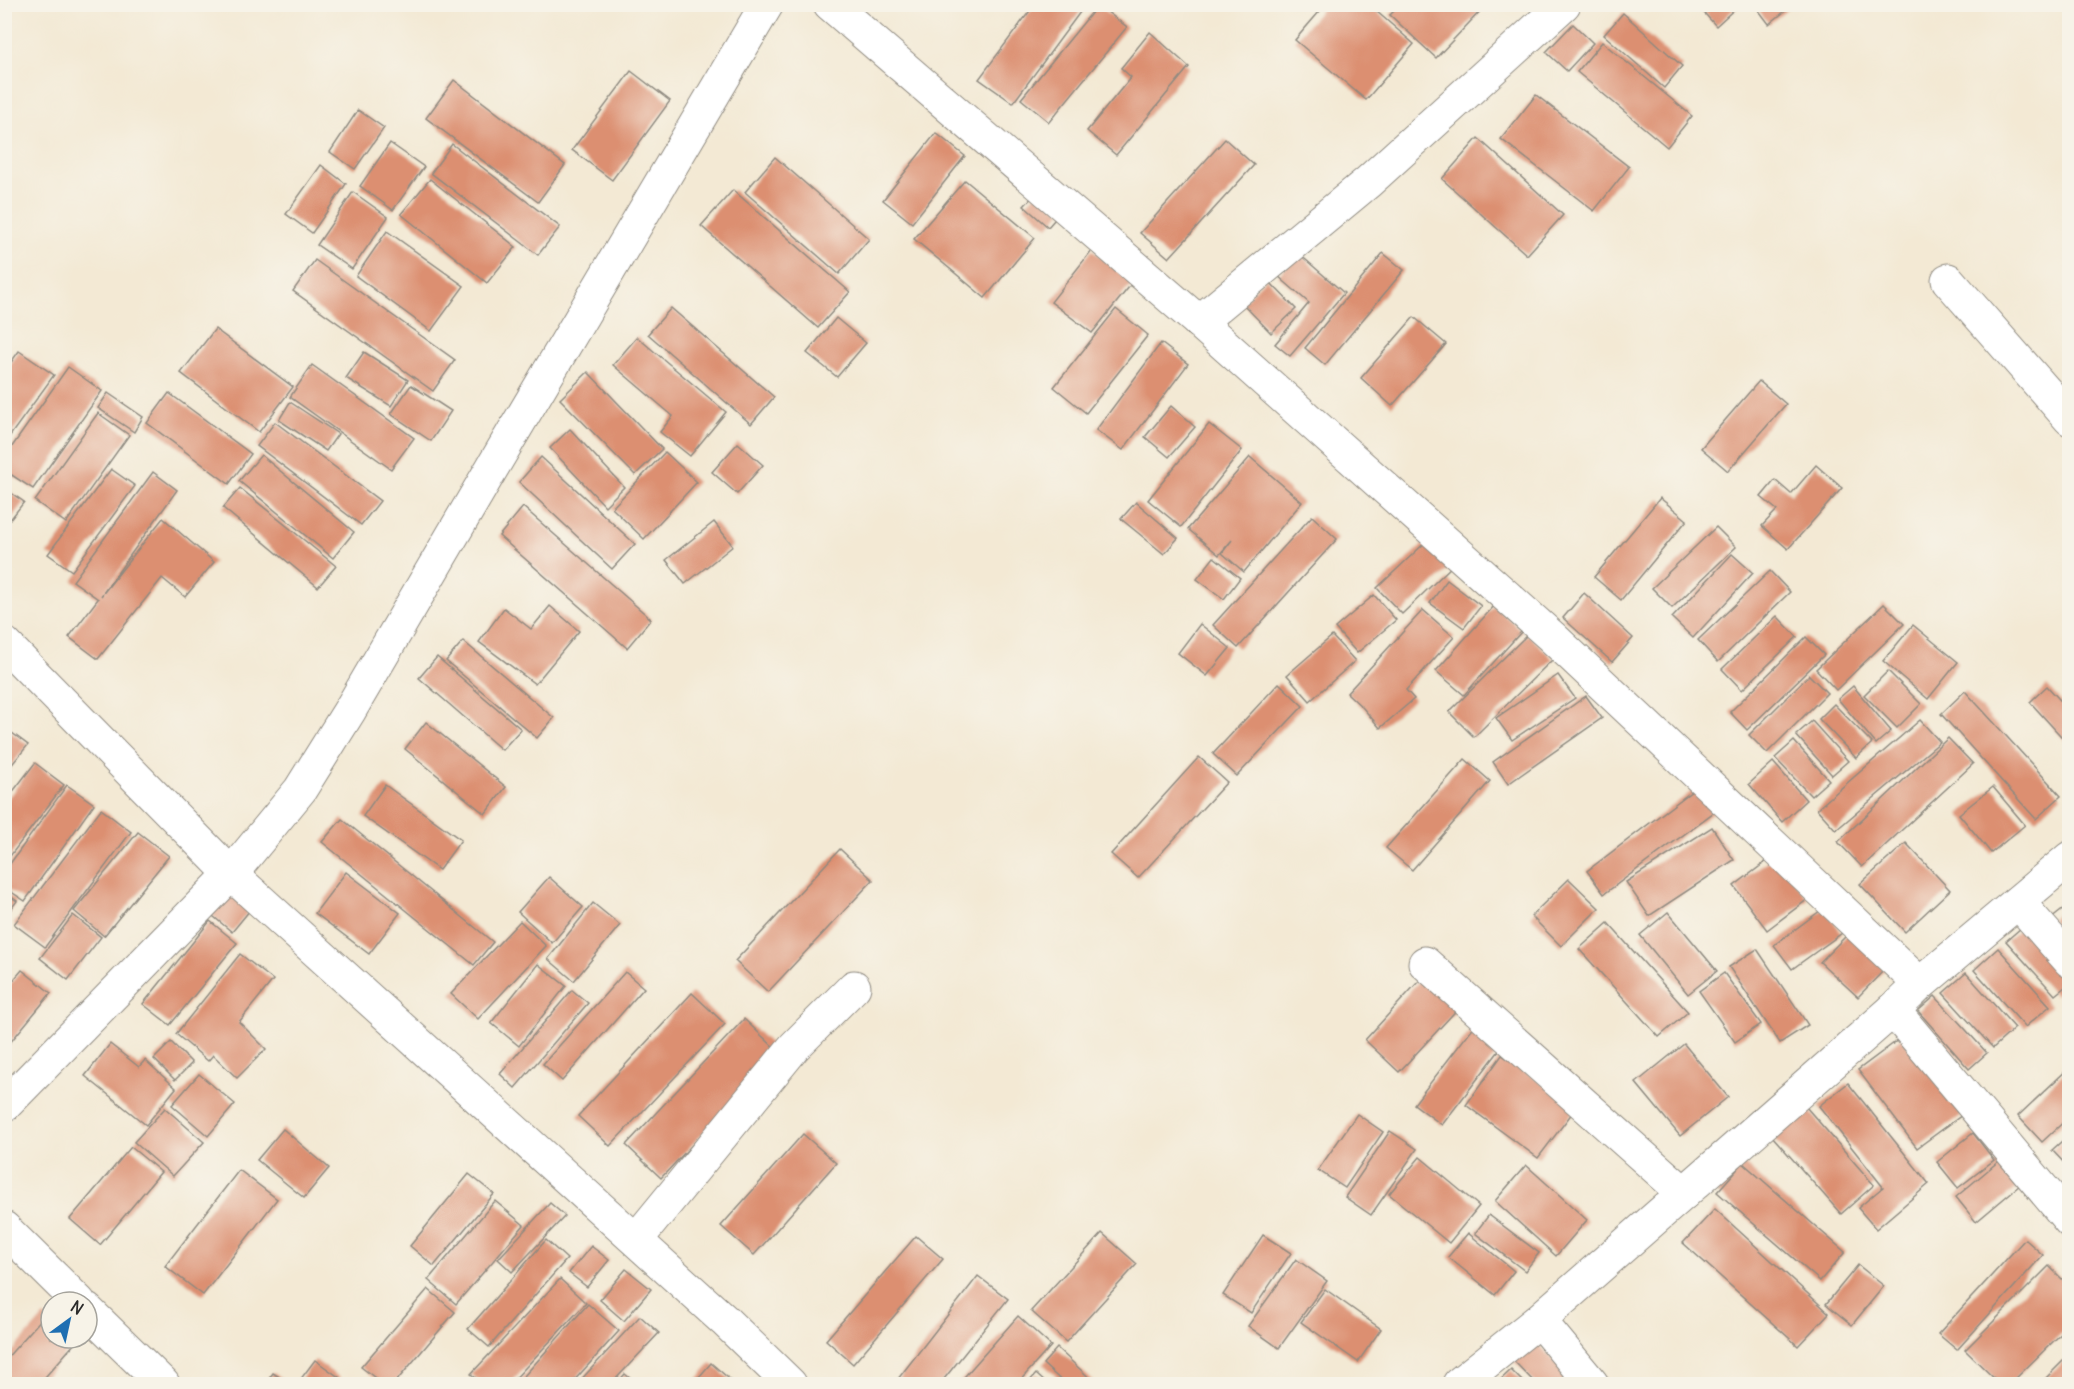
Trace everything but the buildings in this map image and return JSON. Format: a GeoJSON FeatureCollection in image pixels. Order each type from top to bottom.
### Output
{"type":"FeatureCollection","features":[{"type":"Feature","properties":{"kind":"street"},"geometry":{"type":"LineString","coordinates":[[4,1106],[231,874],[300,790],[350,710],[767,4]]}},
{"type":"Feature","properties":{"kind":"street"},"geometry":{"type":"LineString","coordinates":[[830,4],[1199,322],[1551,636],[1920,984]]}},
{"type":"Feature","properties":{"kind":"street"},"geometry":{"type":"LineString","coordinates":[[1199,322],[1368,182],[1564,4]]}},
{"type":"Feature","properties":{"kind":"street"},"geometry":{"type":"LineString","coordinates":[[1948,280],[2070,419]]}},
{"type":"Feature","properties":{"kind":"street"},"geometry":{"type":"LineString","coordinates":[[4,643],[231,874],[725,1321],[790,1384]]}},
{"type":"Feature","properties":{"kind":"street"},"geometry":{"type":"LineString","coordinates":[[1459,1384],[1539,1320],[1920,984],[2070,858]]}},
{"type":"Feature","properties":{"kind":"street"},"geometry":{"type":"LineString","coordinates":[[2018,902],[2070,961]]}},
{"type":"Feature","properties":{"kind":"street"},"geometry":{"type":"LineString","coordinates":[[1425,963],[1684,1193]]}},
{"type":"Feature","properties":{"kind":"street"},"geometry":{"type":"LineString","coordinates":[[636,1240],[794,1047],[854,987]]}},
{"type":"Feature","properties":{"kind":"street"},"geometry":{"type":"LineString","coordinates":[[1893,1010],[2070,1221]]}},
{"type":"Feature","properties":{"kind":"street"},"geometry":{"type":"LineString","coordinates":[[4,1228],[67,1290]]}},
{"type":"Feature","properties":{"kind":"street"},"geometry":{"type":"LineString","coordinates":[[1539,1320],[1592,1384]]}},
{"type":"Feature","properties":{"kind":"street"},"geometry":{"type":"LineString","coordinates":[[99,1322],[163,1384]]}}]}
